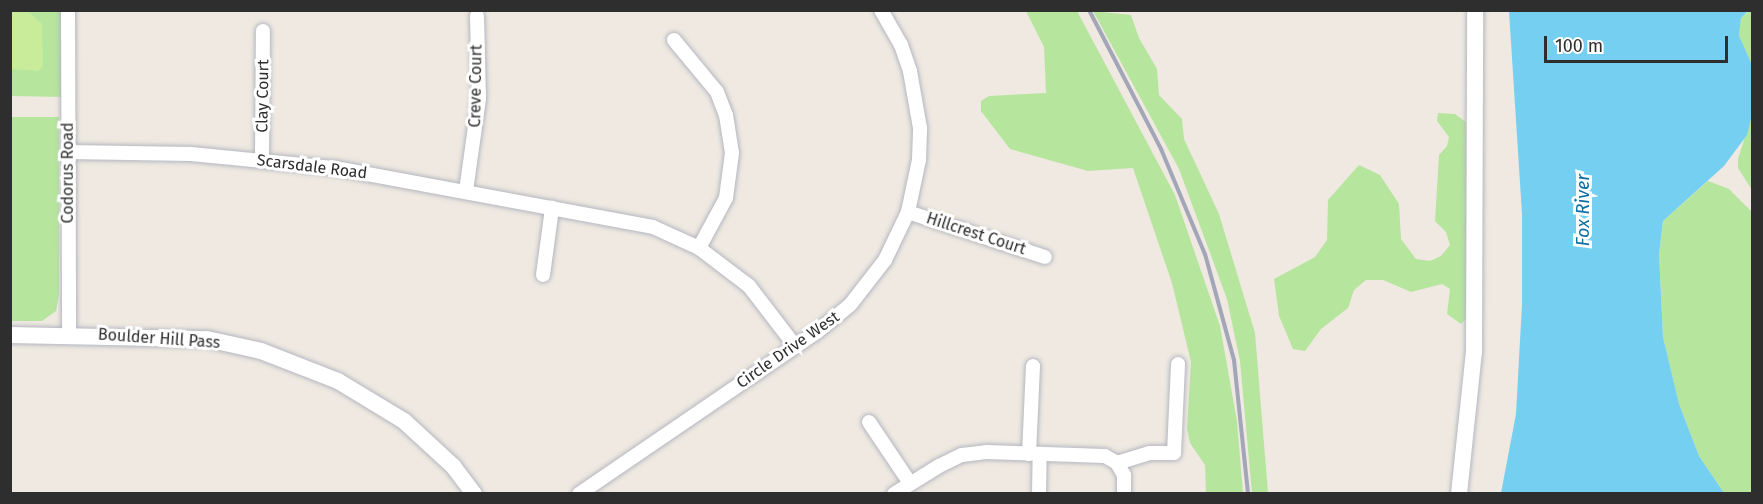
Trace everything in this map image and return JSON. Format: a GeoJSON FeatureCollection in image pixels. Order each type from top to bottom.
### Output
{"type":"FeatureCollection","features":[{"type":"Feature","properties":{"kind":"street","name":"Codorus Road"},"geometry":{"type":"LineString","coordinates":[[68,10],[69,335]]}},
{"type":"Feature","properties":{"kind":"street","name":"Circle Drive West"},"geometry":{"type":"LineString","coordinates":[[579,494],[818,331],[862,291],[885,260],[908,212],[919,160],[918,102],[901,45],[881,10]]}},
{"type":"Feature","properties":{"kind":"street"},"geometry":{"type":"LineString","coordinates":[[1459,494],[1474,352],[1475,10]]}},
{"type":"Feature","properties":{"kind":"street","name":"Creve Court"},"geometry":{"type":"LineString","coordinates":[[466,191],[479,98],[477,16]]}},
{"type":"Feature","properties":{"kind":"street","name":"Clay Court"},"geometry":{"type":"LineString","coordinates":[[262,161],[264,30]]}},
{"type":"Feature","properties":{"kind":"street"},"geometry":{"type":"LineString","coordinates":[[674,40],[717,92],[726,116],[732,153],[726,198],[699,248]]}},
{"type":"Feature","properties":{"kind":"street","name":"Scarsdale Road"},"geometry":{"type":"LineString","coordinates":[[68,153],[191,154],[334,168],[653,227],[699,248],[749,286],[795,346]]}},
{"type":"Feature","properties":{"kind":"street"},"geometry":{"type":"LineString","coordinates":[[543,275],[552,208]]}},
{"type":"Feature","properties":{"kind":"street","name":"Hillcrest Court"},"geometry":{"type":"LineString","coordinates":[[908,212],[1045,256]]}},
{"type":"Feature","properties":{"kind":"street","name":"Boulder Hill Pass"},"geometry":{"type":"LineString","coordinates":[[10,335],[207,339],[261,351],[338,381],[404,421],[453,466],[474,494]]}},
{"type":"Feature","properties":{"kind":"street"},"geometry":{"type":"LineString","coordinates":[[1117,463],[1150,453],[1174,453],[1178,364]]}},
{"type":"Feature","properties":{"kind":"street"},"geometry":{"type":"LineString","coordinates":[[1033,366],[1035,455],[1039,494]]}},
{"type":"Feature","properties":{"kind":"street"},"geometry":{"type":"LineString","coordinates":[[869,422],[910,483]]}},
{"type":"Feature","properties":{"kind":"street"},"geometry":{"type":"LineString","coordinates":[[894,494],[962,455],[986,452],[1105,456],[1117,463],[1124,475],[1124,494]]}},
{"type":"Feature","properties":{"kind":"green space"},"geometry":{"type":"Polygon","coordinates":[[[11,10],[29,12],[42,24],[43,66],[38,71],[11,69],[11,10]]]}},
{"type":"Feature","properties":{"kind":"green space"},"geometry":{"type":"Polygon","coordinates":[[[11,11],[65,11],[67,97],[11,96],[11,11]]]}},
{"type":"Feature","properties":{"kind":"green space"},"geometry":{"type":"Polygon","coordinates":[[[1026,11],[1077,11],[1175,195],[1220,326],[1237,421],[1243,493],[1206,493],[1205,465],[1190,443],[1187,429],[1191,362],[1172,283],[1133,168],[1088,171],[1010,149],[981,111],[981,101],[989,96],[1046,93],[1044,47],[1026,11]]]}},
{"type":"Feature","properties":{"kind":"green space"},"geometry":{"type":"Polygon","coordinates":[[[1093,11],[1131,15],[1139,38],[1157,69],[1159,95],[1182,119],[1184,139],[1219,214],[1255,333],[1268,493],[1252,493],[1240,361],[1227,299],[1179,169],[1093,11]]]}},
{"type":"Feature","properties":{"kind":"green space"},"geometry":{"type":"Polygon","coordinates":[[[1752,11],[1752,74],[1739,36],[1741,18],[1752,11]]]}},
{"type":"Feature","properties":{"kind":"green space"},"geometry":{"type":"Polygon","coordinates":[[[1438,113],[1455,114],[1466,122],[1469,316],[1461,324],[1447,314],[1450,289],[1442,284],[1411,292],[1383,280],[1366,280],[1354,290],[1348,308],[1321,329],[1305,351],[1293,349],[1279,316],[1274,279],[1315,257],[1327,240],[1328,200],[1359,165],[1380,175],[1399,204],[1401,239],[1416,259],[1430,261],[1441,256],[1450,245],[1446,232],[1435,221],[1439,155],[1447,146],[1449,137],[1437,121],[1438,113]]]}},
{"type":"Feature","properties":{"kind":"green space"},"geometry":{"type":"Polygon","coordinates":[[[1752,114],[1752,190],[1738,168],[1738,159],[1752,114]]]}},
{"type":"Feature","properties":{"kind":"green space"},"geometry":{"type":"Polygon","coordinates":[[[11,117],[59,117],[59,294],[56,311],[42,321],[11,321],[11,117]]]}},
{"type":"Feature","properties":{"kind":"green space"},"geometry":{"type":"Polygon","coordinates":[[[1708,181],[1729,189],[1752,212],[1752,493],[1724,493],[1699,456],[1679,404],[1663,337],[1659,254],[1663,221],[1708,181]]]}},
{"type":"Feature","properties":{"kind":"water","name":"Fox River"},"geometry":{"type":"Polygon","coordinates":[[[1509,11],[1748,11],[1741,18],[1739,36],[1752,65],[1752,114],[1747,135],[1724,166],[1663,221],[1659,254],[1663,337],[1679,404],[1699,456],[1724,493],[1501,493],[1516,414],[1522,304],[1522,214],[1509,11]]]}},
{"type":"Feature","properties":{"kind":"railway"},"geometry":{"type":"LineString","coordinates":[[1089,10],[1161,149],[1205,254],[1234,360],[1248,494]]}}]}
